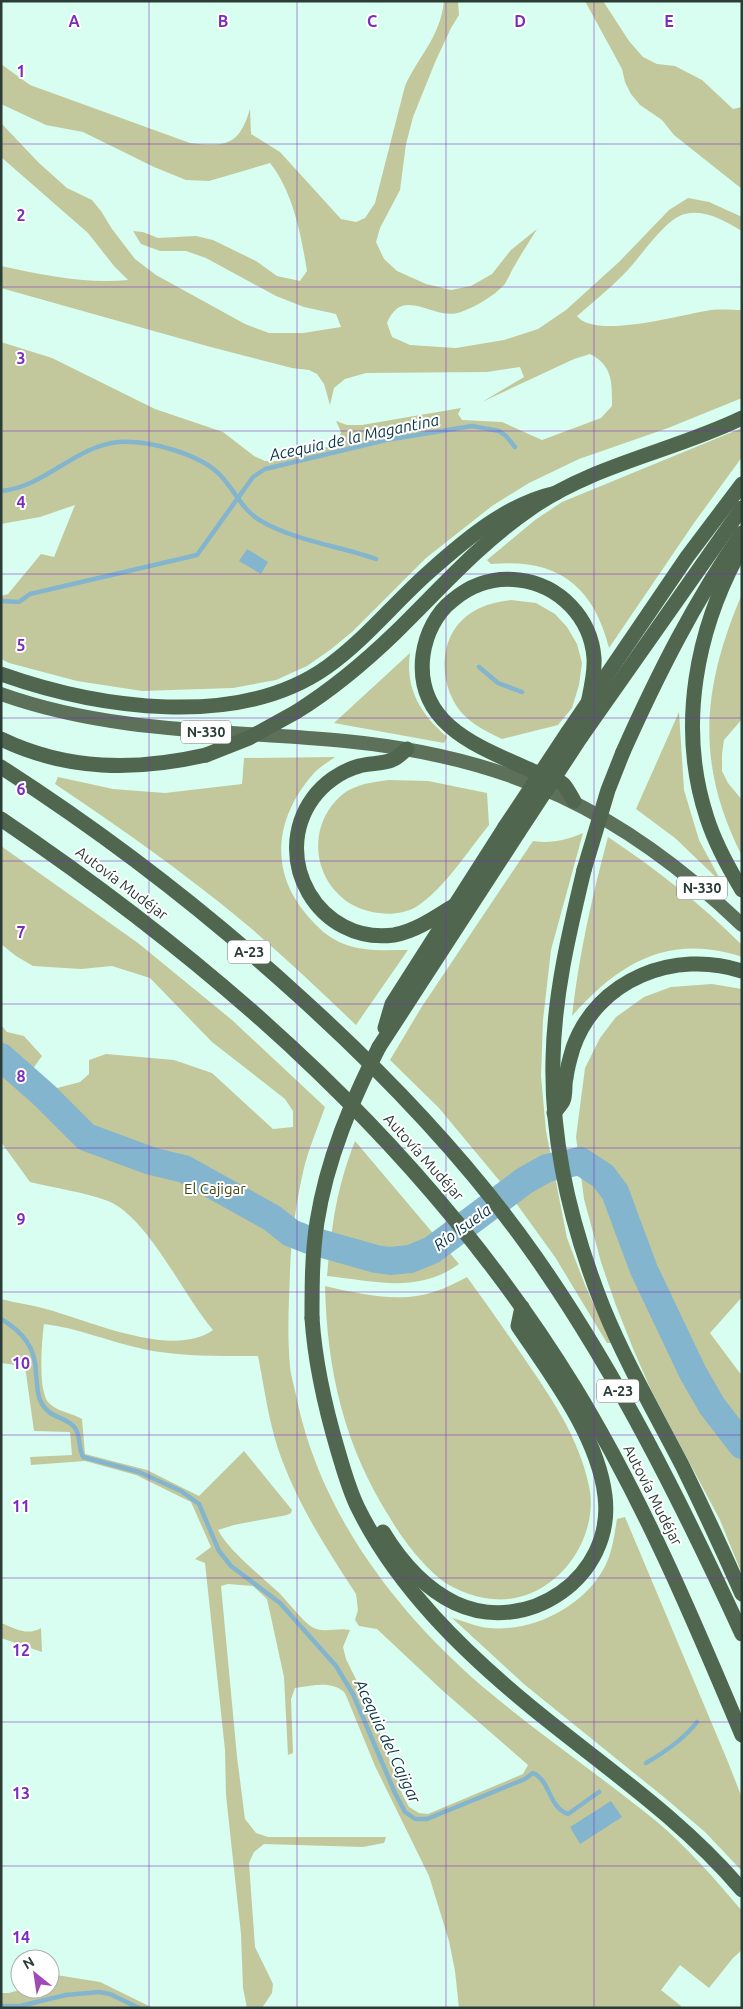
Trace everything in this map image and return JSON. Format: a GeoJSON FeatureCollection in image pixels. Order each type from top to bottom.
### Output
{"type":"FeatureCollection","features":[{"type":"Feature","properties":{"kind":"highway"},"geometry":{"type":"LineString","coordinates":[[1,739],[57,759],[93,765],[147,766],[206,755],[249,738],[296,712],[330,690],[362,664],[447,580],[505,527],[532,507],[586,478],[674,446],[742,418]]}},
{"type":"Feature","properties":{"kind":"highway"},"geometry":{"type":"LineString","coordinates":[[588,703],[688,557],[742,484]]}},
{"type":"Feature","properties":{"kind":"highway"},"geometry":{"type":"LineString","coordinates":[[1,674],[92,699],[168,707],[213,706],[278,692],[315,675],[340,657],[413,586],[472,536],[524,503],[541,496],[556,493]]}},
{"type":"Feature","properties":{"kind":"highway"},"geometry":{"type":"LineString","coordinates":[[379,1046],[406,1005],[511,830],[575,734],[742,508]]}},
{"type":"Feature","properties":{"kind":"highway"},"geometry":{"type":"LineString","coordinates":[[742,533],[687,620],[653,685],[608,790],[584,870],[568,936],[556,1004],[552,1062],[554,1113],[558,1146],[571,1210],[591,1273],[616,1335],[691,1484],[742,1594]]}},
{"type":"Feature","properties":{"kind":"highway"},"geometry":{"type":"LineString","coordinates":[[742,548],[720,591],[701,650],[694,687],[692,730],[696,767],[707,818],[718,847],[742,890]]}},
{"type":"Feature","properties":{"kind":"highway"},"geometry":{"type":"LineString","coordinates":[[574,801],[563,784],[479,747],[462,737],[442,718],[429,696],[423,671],[425,646],[434,622],[450,602],[471,587],[508,579],[534,582],[562,597],[575,611],[588,633],[594,659],[593,681],[588,703],[575,734]]}},
{"type":"Feature","properties":{"kind":"highway","name":"N-330"},"geometry":{"type":"LineString","coordinates":[[1,694],[70,713],[133,725],[197,732],[344,741],[407,749],[463,760],[493,769],[574,801],[613,823],[660,854],[689,877],[742,925]]}},
{"type":"Feature","properties":{"kind":"highway"},"geometry":{"type":"LineString","coordinates":[[407,749],[394,760],[358,766],[345,772],[333,778],[318,792],[306,808],[298,834],[297,861],[300,874],[312,898],[330,918],[367,934],[407,932],[455,905]]}},
{"type":"Feature","properties":{"kind":"highway","name":"Autovía Mudéjar"},"geometry":{"type":"LineString","coordinates":[[1,767],[89,826],[236,940],[362,1054],[469,1169],[536,1257],[575,1318],[632,1416],[692,1529],[742,1634]]}},
{"type":"Feature","properties":{"kind":"highway","name":"Autovía Mudéjar"},"geometry":{"type":"LineString","coordinates":[[1,819],[109,895],[221,984],[339,1091],[436,1196],[522,1307],[574,1387],[637,1500],[697,1627],[742,1735]]}},
{"type":"Feature","properties":{"kind":"highway"},"geometry":{"type":"LineString","coordinates":[[511,830],[455,905],[392,1004],[379,1046],[347,1115],[326,1179],[314,1245],[312,1318],[316,1368],[321,1392],[346,1481],[357,1507],[371,1533],[403,1580],[435,1618],[470,1654],[524,1701],[678,1825],[717,1862],[742,1890]]}},
{"type":"Feature","properties":{"kind":"highway"},"geometry":{"type":"LineString","coordinates":[[554,1113],[564,1099],[569,1063],[578,1035],[594,1011],[615,990],[640,975],[675,965],[711,964],[742,971]]}},
{"type":"Feature","properties":{"kind":"highway"},"geometry":{"type":"LineString","coordinates":[[338,1452],[390,1545],[417,1575],[442,1595],[469,1608],[497,1613],[525,1610],[553,1599],[565,1591],[585,1571],[599,1546],[606,1514],[605,1497],[597,1462],[579,1422],[518,1326],[522,1307]]}},
{"type":"Feature","properties":{"kind":"green space"},"geometry":{"type":"Polygon","coordinates":[[[444,1],[458,1],[459,15],[436,60],[413,117],[406,144],[400,190],[380,228],[376,242],[384,259],[397,271],[426,284],[451,290],[471,286],[492,274],[511,250],[537,229],[505,283],[495,293],[472,307],[451,314],[410,305],[402,306],[394,312],[387,323],[392,337],[410,345],[456,348],[504,340],[538,329],[566,310],[619,262],[669,210],[688,198],[709,202],[742,217],[742,231],[722,220],[700,213],[685,214],[677,217],[661,231],[623,275],[577,316],[587,323],[602,326],[620,326],[711,310],[742,310],[742,398],[668,428],[579,459],[529,483],[492,506],[426,558],[352,632],[330,650],[307,666],[276,680],[233,688],[142,691],[77,681],[9,663],[1,659],[1,596],[8,594],[41,554],[54,557],[75,505],[40,517],[1,524],[1,342],[52,358],[155,409],[223,432],[254,456],[265,461],[276,461],[338,444],[341,432],[336,421],[347,425],[362,425],[461,408],[458,414],[462,420],[502,422],[542,440],[601,418],[612,406],[610,376],[603,364],[590,354],[574,359],[482,402],[524,377],[520,367],[487,372],[366,373],[345,379],[334,388],[330,405],[324,384],[317,374],[309,370],[292,368],[207,346],[1,288],[1,266],[80,280],[128,280],[114,266],[88,233],[1,157],[1,123],[39,163],[67,188],[92,200],[135,259],[156,275],[245,324],[269,333],[303,333],[341,327],[336,314],[304,307],[276,296],[206,258],[186,251],[160,251],[141,244],[133,231],[143,232],[158,238],[196,236],[213,240],[256,261],[277,276],[300,281],[307,271],[299,228],[285,187],[270,163],[209,181],[186,180],[154,167],[83,132],[46,125],[1,104],[1,64],[30,85],[190,143],[213,145],[229,141],[236,137],[241,130],[250,109],[251,134],[280,152],[341,219],[356,222],[365,218],[375,203],[405,86],[434,36],[442,14],[444,1]]]}},
{"type":"Feature","properties":{"kind":"green space"},"geometry":{"type":"Polygon","coordinates":[[[585,1],[603,1],[629,41],[643,57],[657,64],[675,66],[702,80],[733,109],[742,107],[742,189],[674,135],[662,120],[640,105],[631,94],[625,82],[622,69],[585,1]]]}},
{"type":"Feature","properties":{"kind":"green space"},"geometry":{"type":"Polygon","coordinates":[[[742,428],[742,457],[694,523],[609,648],[593,607],[582,592],[568,580],[553,571],[535,566],[514,563],[491,564],[487,560],[535,520],[562,502],[742,428]]]}},
{"type":"Feature","properties":{"kind":"green space"},"geometry":{"type":"Polygon","coordinates":[[[742,594],[742,719],[724,740],[722,771],[728,783],[742,800],[742,856],[727,822],[717,789],[711,757],[709,725],[712,694],[719,662],[742,594]]]}},
{"type":"Feature","properties":{"kind":"green space"},"geometry":{"type":"Polygon","coordinates":[[[511,600],[536,603],[555,614],[567,627],[577,644],[582,663],[579,685],[572,708],[558,725],[502,739],[474,724],[457,706],[450,693],[444,665],[450,637],[468,615],[483,606],[511,600]]]}},
{"type":"Feature","properties":{"kind":"green space"},"geometry":{"type":"Polygon","coordinates":[[[410,653],[409,666],[413,690],[423,710],[447,737],[444,743],[334,723],[410,653]]]}},
{"type":"Feature","properties":{"kind":"green space"},"geometry":{"type":"Polygon","coordinates":[[[679,712],[684,790],[699,840],[722,883],[675,838],[636,809],[679,712]]]}},
{"type":"Feature","properties":{"kind":"green space"},"geometry":{"type":"Polygon","coordinates":[[[335,757],[314,773],[291,807],[282,843],[282,861],[286,879],[294,897],[310,919],[328,935],[338,942],[352,947],[376,950],[408,950],[356,1025],[299,971],[219,902],[103,816],[55,784],[58,777],[113,789],[165,793],[242,784],[244,758],[335,757]]]}},
{"type":"Feature","properties":{"kind":"green space"},"geometry":{"type":"Polygon","coordinates":[[[389,780],[428,781],[487,793],[489,825],[446,880],[427,899],[408,911],[388,914],[359,908],[342,897],[329,883],[321,866],[318,847],[320,828],[329,810],[343,794],[359,786],[389,780]]]}},
{"type":"Feature","properties":{"kind":"green space"},"geometry":{"type":"Polygon","coordinates":[[[583,833],[551,950],[543,1020],[541,1076],[546,1131],[567,1238],[585,1285],[611,1343],[607,1343],[555,1257],[503,1185],[439,1108],[390,1060],[421,1008],[533,841],[559,841],[583,833]]]}},
{"type":"Feature","properties":{"kind":"green space"},"geometry":{"type":"Polygon","coordinates":[[[608,837],[661,874],[711,915],[742,945],[742,957],[716,950],[691,949],[669,951],[647,958],[627,968],[608,981],[572,1016],[587,926],[608,837]]]}},
{"type":"Feature","properties":{"kind":"green space","name":"El Cajigar"},"geometry":{"type":"Polygon","coordinates":[[[1,846],[138,943],[232,1020],[325,1107],[306,1160],[301,1181],[296,1207],[291,1259],[288,1330],[289,1354],[297,1400],[308,1442],[324,1482],[343,1521],[366,1558],[421,1627],[483,1687],[668,1831],[742,1911],[742,1950],[733,1958],[709,1988],[680,1965],[661,1990],[681,2006],[680,2008],[459,2008],[455,1971],[449,1941],[429,1876],[375,1766],[345,1693],[334,1686],[328,1685],[295,1688],[291,1699],[293,1753],[288,1755],[284,1677],[267,1599],[253,1586],[228,1584],[221,1586],[237,1757],[245,1819],[256,1833],[268,1837],[386,1837],[384,1843],[363,1847],[264,1844],[254,1852],[249,1863],[255,1947],[273,1984],[272,1993],[262,2008],[247,2008],[243,1988],[241,1934],[226,1795],[225,1750],[205,1563],[195,1559],[211,1547],[191,1502],[136,1475],[85,1461],[31,1465],[30,1457],[72,1455],[70,1432],[34,1431],[25,1366],[1,1363],[1,1299],[41,1308],[108,1329],[154,1339],[176,1341],[196,1338],[213,1330],[151,1240],[123,1210],[108,1201],[30,1182],[1,1142],[1,1025],[7,1032],[24,1036],[42,1056],[32,1070],[57,1088],[80,1082],[89,1074],[89,1060],[106,1054],[174,1060],[212,1073],[273,1129],[293,1127],[293,1111],[285,1099],[212,1042],[150,978],[112,966],[81,969],[33,966],[1,944],[1,846]],[[44,1324],[41,1366],[43,1390],[50,1404],[57,1409],[82,1419],[85,1454],[147,1470],[199,1496],[244,1451],[292,1510],[287,1515],[218,1530],[229,1546],[281,1595],[308,1624],[321,1630],[350,1630],[343,1647],[346,1659],[373,1714],[402,1794],[409,1807],[419,1813],[428,1814],[523,1774],[528,1765],[443,1691],[377,1629],[359,1626],[355,1620],[358,1610],[356,1594],[306,1512],[282,1460],[271,1421],[258,1356],[157,1352],[44,1324]]]}},
{"type":"Feature","properties":{"kind":"green space"},"geometry":{"type":"Polygon","coordinates":[[[712,984],[742,989],[742,1297],[710,1333],[742,1376],[742,1574],[720,1520],[651,1390],[615,1303],[601,1262],[584,1199],[576,1137],[585,1068],[600,1038],[616,1017],[644,997],[671,987],[712,984]]]}},
{"type":"Feature","properties":{"kind":"green space"},"geometry":{"type":"Polygon","coordinates":[[[355,1141],[459,1264],[428,1279],[412,1282],[379,1282],[327,1276],[339,1192],[355,1141]]]}},
{"type":"Feature","properties":{"kind":"green space"},"geometry":{"type":"Polygon","coordinates":[[[467,1277],[533,1370],[562,1417],[578,1451],[589,1486],[591,1504],[589,1521],[584,1538],[575,1555],[551,1581],[536,1591],[509,1599],[478,1597],[448,1585],[426,1565],[400,1534],[374,1491],[350,1435],[334,1378],[330,1348],[325,1286],[366,1295],[409,1297],[440,1290],[467,1277]]]}},
{"type":"Feature","properties":{"kind":"green space"},"geometry":{"type":"Polygon","coordinates":[[[625,1517],[742,1798],[742,1871],[705,1832],[525,1685],[452,1618],[489,1628],[505,1628],[522,1626],[554,1615],[582,1596],[594,1584],[609,1558],[617,1519],[625,1517]]]}},
{"type":"Feature","properties":{"kind":"green space"},"geometry":{"type":"Polygon","coordinates":[[[1,1623],[26,1632],[41,1628],[42,1652],[1,1638],[1,1623]]]}},
{"type":"Feature","properties":{"kind":"green space"},"geometry":{"type":"Polygon","coordinates":[[[60,1976],[100,1982],[153,2008],[1,2008],[1,1993],[9,1993],[10,1999],[60,1999],[60,1976]]]}},
{"type":"Feature","properties":{"kind":"water"},"geometry":{"type":"Polygon","coordinates":[[[247,549],[268,562],[261,574],[239,561],[247,549]]]}},
{"type":"Feature","properties":{"kind":"water"},"geometry":{"type":"Polygon","coordinates":[[[611,1801],[622,1817],[580,1844],[570,1827],[611,1801]]]}},
{"type":"Feature","properties":{"kind":"waterway","name":"Acequia de la Magantina"},"geometry":{"type":"LineString","coordinates":[[1,601],[19,602],[30,594],[197,555],[253,477],[265,469],[386,440],[472,426],[499,431],[515,447]]}},
{"type":"Feature","properties":{"kind":"waterway"},"geometry":{"type":"LineString","coordinates":[[1,491],[17,488],[32,482],[74,458],[103,445],[119,442],[145,443],[188,455],[212,468],[221,476],[249,512],[274,528],[376,559]]}},
{"type":"Feature","properties":{"kind":"waterway"},"geometry":{"type":"LineString","coordinates":[[479,667],[498,683],[522,692]]}},
{"type":"Feature","properties":{"kind":"waterway","name":"Río Isuela"},"geometry":{"type":"LineString","coordinates":[[1,1057],[44,1095],[86,1137],[151,1161],[184,1169],[272,1218],[291,1233],[376,1259],[390,1261],[410,1259],[432,1250],[524,1181],[547,1168],[580,1161],[603,1176],[615,1192],[644,1270],[693,1373],[712,1406],[742,1445]]}},
{"type":"Feature","properties":{"kind":"waterway","name":"Acequia del Cajigar"},"geometry":{"type":"LineString","coordinates":[[1,1319],[16,1329],[27,1342],[34,1356],[40,1400],[48,1411],[67,1421],[75,1428],[83,1457],[139,1472],[181,1491],[199,1504],[219,1551],[231,1566],[280,1603],[336,1666],[353,1694],[405,1812],[415,1819],[427,1819],[525,1779],[533,1773],[543,1782],[561,1811],[568,1814],[599,1792]]}},
{"type":"Feature","properties":{"kind":"waterway","name":"Acequia del Cajigar"},"geometry":{"type":"LineString","coordinates":[[646,1763],[674,1745],[697,1722]]}},
{"type":"Feature","properties":{"kind":"waterway"},"geometry":{"type":"LineString","coordinates":[[1,2006],[20,2006],[66,1995],[99,1992],[110,1994],[139,2008]]}}]}
